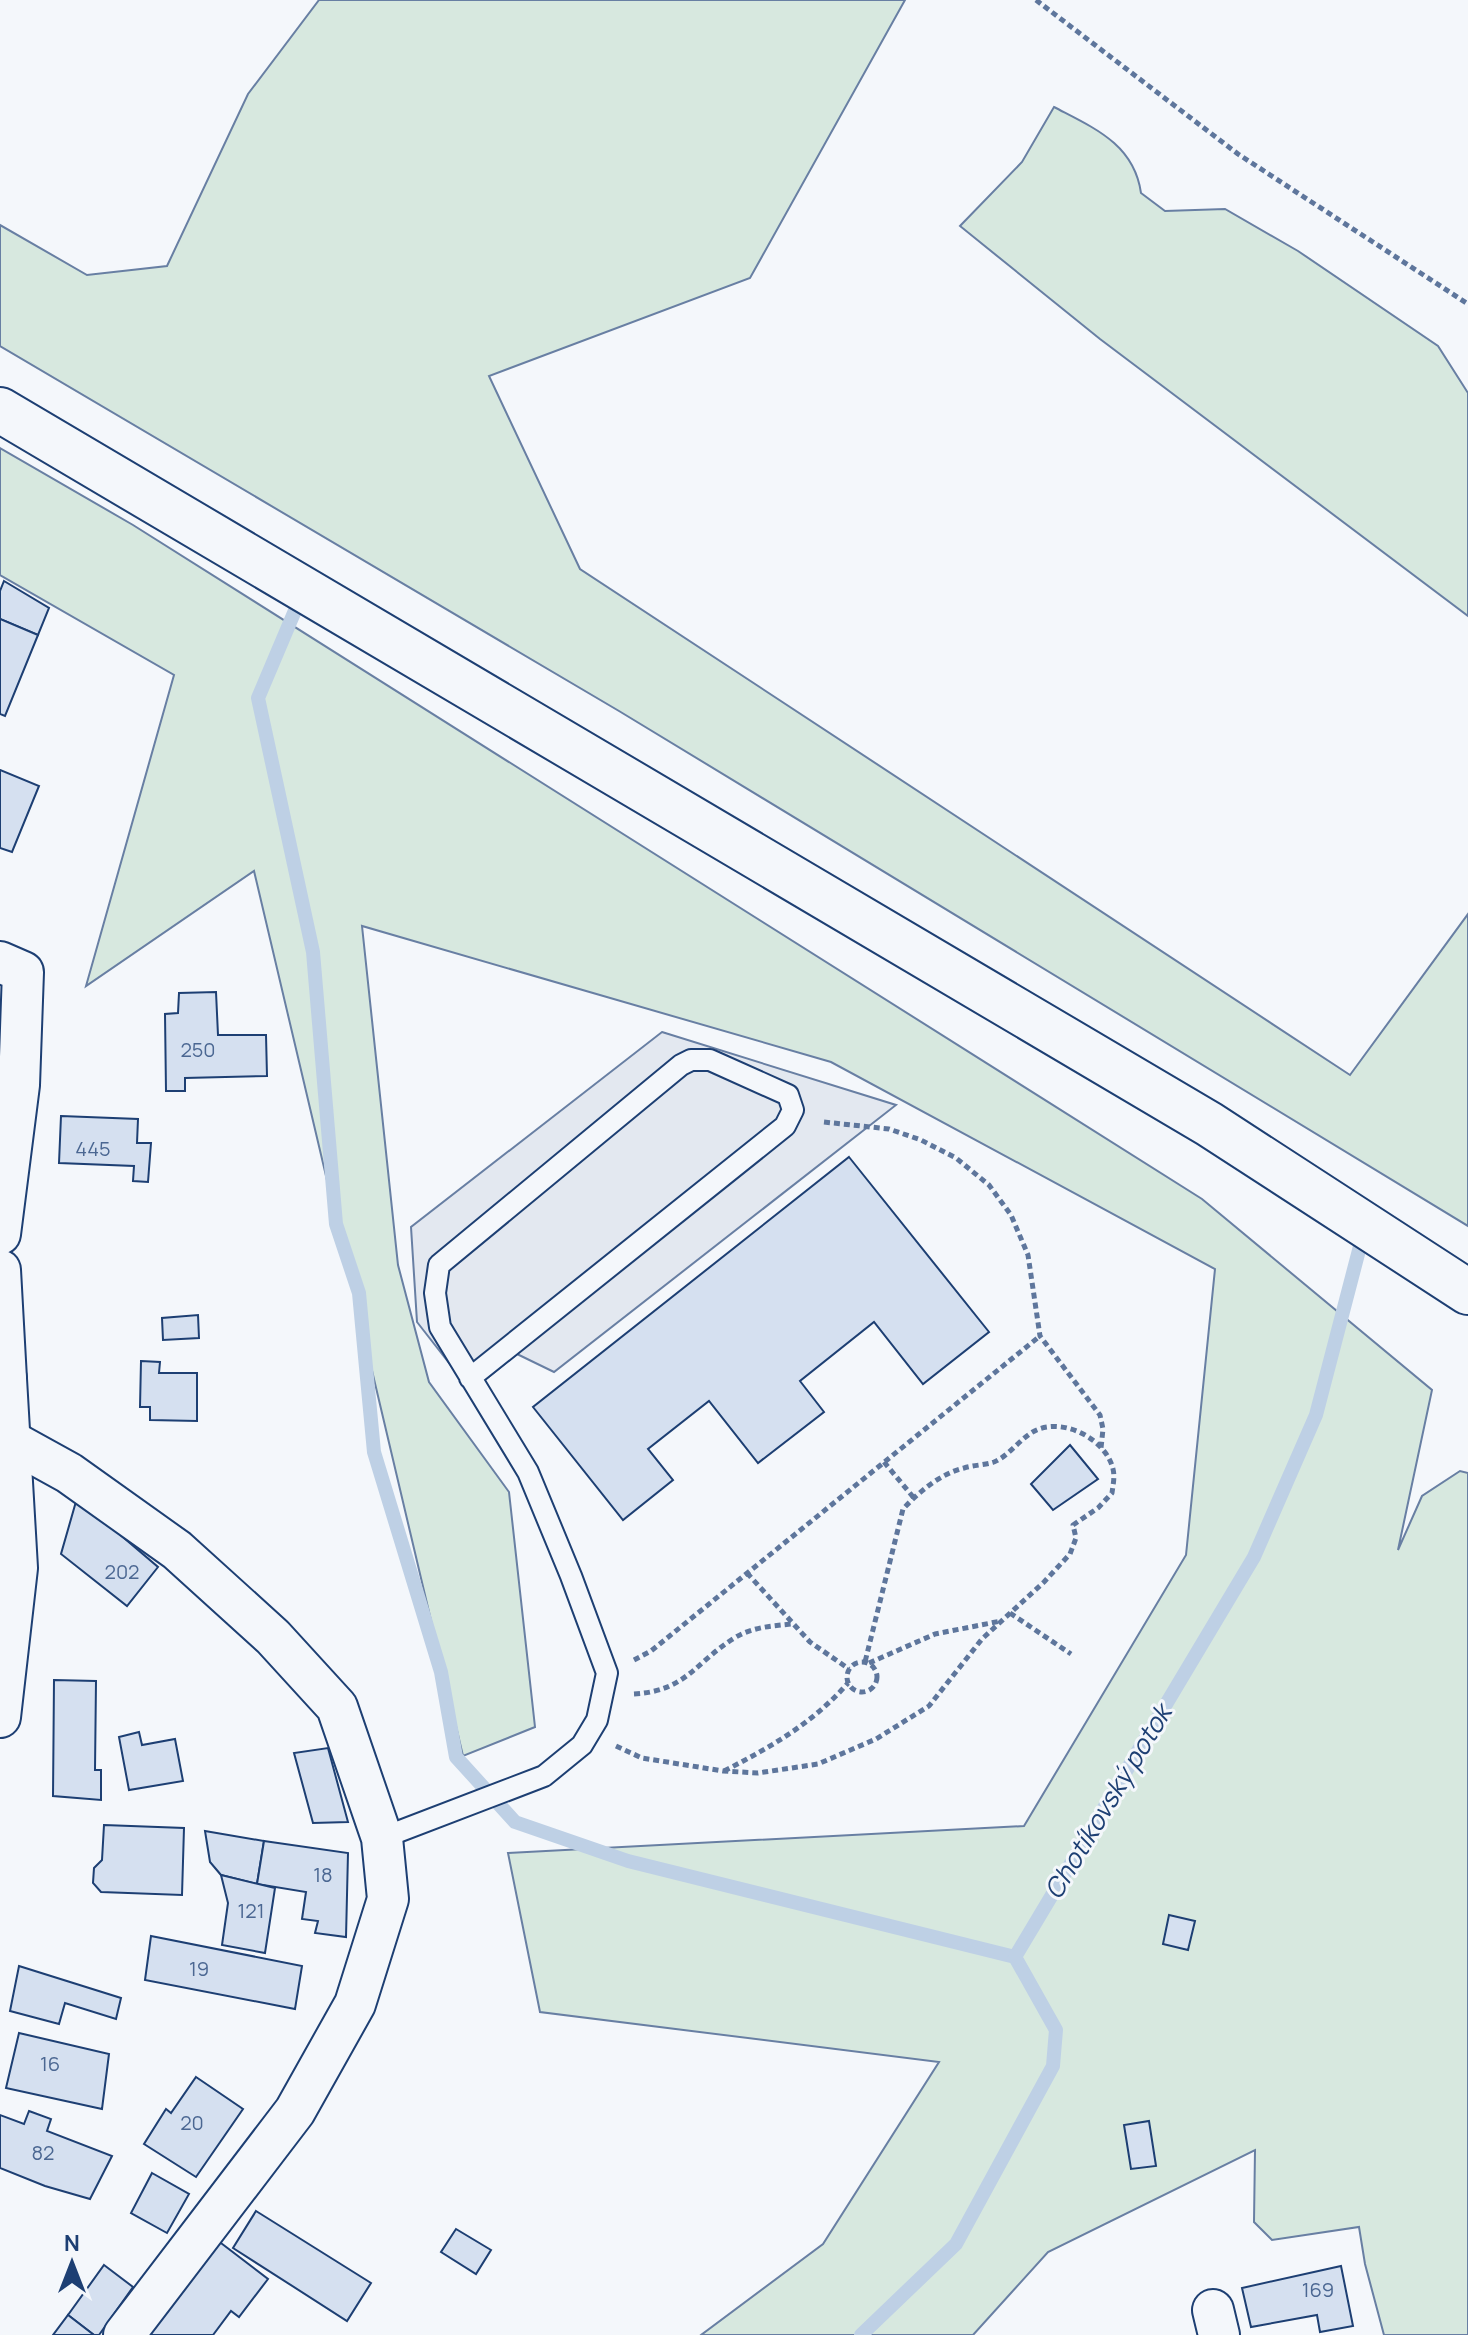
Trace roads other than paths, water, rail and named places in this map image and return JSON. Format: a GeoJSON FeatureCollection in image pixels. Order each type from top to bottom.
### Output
{"type":"FeatureCollection","features":[{"type":"Feature","properties":{"kind":"main road"},"geometry":{"type":"LineString","coordinates":[[0,410],[1209,1124],[1468,1292]]}},
{"type":"Feature","properties":{"kind":"street"},"geometry":{"type":"LineString","coordinates":[[0,962],[23,972],[19,1085],[0,1234]]}},
{"type":"Feature","properties":{"kind":"street"},"geometry":{"type":"LineString","coordinates":[[0,1270],[3,1377],[11,1441],[17,1568],[0,1717]]}},
{"type":"Feature","properties":{"kind":"street"},"geometry":{"type":"LineString","coordinates":[[11,1441],[69,1473],[177,1550],[273,1637],[337,1707],[382,1838],[388,1899],[355,2004],[295,2111],[124,2335]]}},
{"type":"Feature","properties":{"kind":"lane"},"geometry":{"type":"LineString","coordinates":[[382,1838],[544,1776],[582,1745],[597,1720],[607,1673],[528,1472],[470,1378],[440,1327],[435,1293],[439,1265],[681,1065],[691,1060],[710,1060],[788,1095],[792,1102],[791,1118],[785,1126],[470,1378]]}},
{"type":"Feature","properties":{"kind":"waterway"},"geometry":{"type":"LineString","coordinates":[[302,594],[258,698],[313,952],[336,1224],[359,1293],[374,1452],[441,1672],[456,1757],[515,1822],[628,1861],[1015,1957]]}},
{"type":"Feature","properties":{"kind":"waterway","name":"Chotíkovský potok"},"geometry":{"type":"LineString","coordinates":[[861,2335],[956,2244],[1053,2066],[1056,2030],[1015,1957],[1254,1557],[1316,1415],[1364,1231]]}}]}
